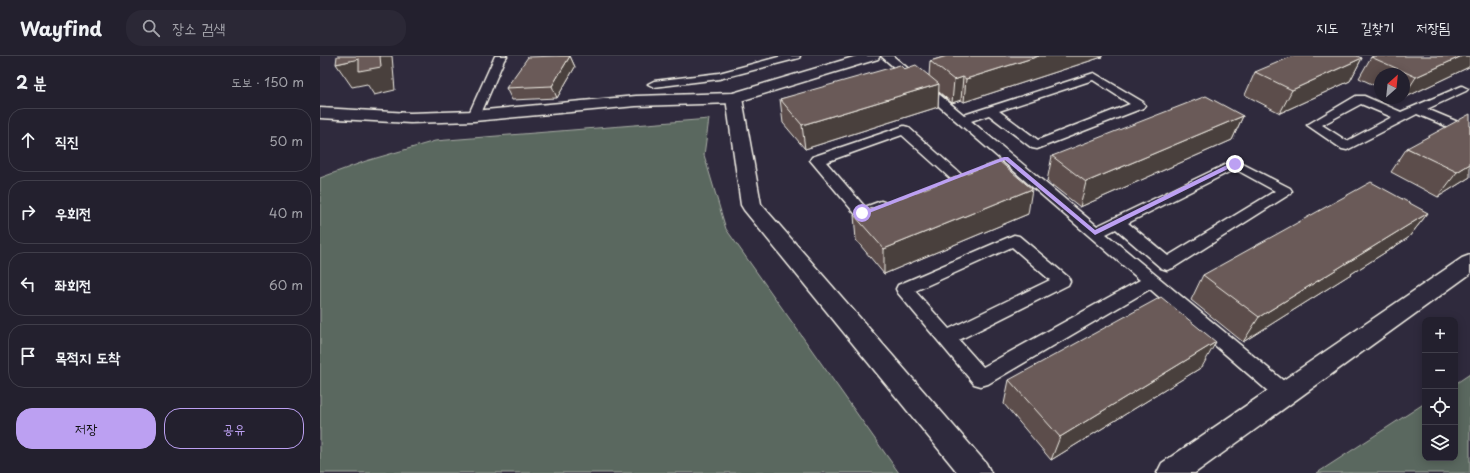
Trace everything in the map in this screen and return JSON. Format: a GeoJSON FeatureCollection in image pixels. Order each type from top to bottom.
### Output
{"type":"FeatureCollection","features":[{"type":"Feature","properties":{"kind":"street"},"geometry":{"type":"LineString","coordinates":[[320,113],[410,118],[474,116],[636,101],[734,98],[873,56]]}},
{"type":"Feature","properties":{"kind":"street"},"geometry":{"type":"LineString","coordinates":[[734,98],[751,205],[976,473]]}},
{"type":"Feature","properties":{"kind":"street"},"geometry":{"type":"LineString","coordinates":[[1172,473],[1470,263]]}},
{"type":"Feature","properties":{"kind":"lane"},"geometry":{"type":"LineString","coordinates":[[474,116],[499,58],[502,56]]}},
{"type":"Feature","properties":{"kind":"lane"},"geometry":{"type":"LineString","coordinates":[[886,56],[1284,393]]}},
{"type":"Feature","properties":{"kind":"lane"},"geometry":{"type":"LineString","coordinates":[[654,84],[718,76],[790,57]]}},
{"type":"Feature","properties":{"kind":"lane"},"geometry":{"type":"LineString","coordinates":[[961,120],[990,110],[1094,76],[1139,105],[1037,145],[990,110]]}},
{"type":"Feature","properties":{"kind":"lane"},"geometry":{"type":"LineString","coordinates":[[1402,117],[1360,99],[1313,125],[1347,146],[1402,117],[1417,109],[1462,89]]}},
{"type":"Feature","properties":{"kind":"lane"},"geometry":{"type":"LineString","coordinates":[[1417,109],[1470,132]]}},
{"type":"Feature","properties":{"kind":"lane"},"geometry":{"type":"LineString","coordinates":[[891,202],[862,213],[818,160],[904,130],[956,177]]}},
{"type":"Feature","properties":{"kind":"lane"},"geometry":{"type":"LineString","coordinates":[[992,163],[1006,158]]}},
{"type":"Feature","properties":{"kind":"lane"},"geometry":{"type":"LineString","coordinates":[[1095,233],[1117,222],[1235,164],[1285,191],[1167,264],[1117,222]]}},
{"type":"Feature","properties":{"kind":"lane"},"geometry":{"type":"LineString","coordinates":[[942,182],[971,171]]}},
{"type":"Feature","properties":{"kind":"lane"},"geometry":{"type":"LineString","coordinates":[[946,338],[1062,281],[1014,240],[904,289],[946,338],[981,378],[1152,281]]}},
{"type":"Feature","properties":{"kind":"shaded area"},"geometry":{"type":"Polygon","coordinates":[[[709,119],[704,155],[726,229],[899,473],[320,473],[320,178],[366,161],[435,141],[709,119]]]}},
{"type":"Feature","properties":{"kind":"shaded area"},"geometry":{"type":"Polygon","coordinates":[[[1470,374],[1470,473],[1317,473],[1422,405],[1422,461],[1458,461],[1458,382],[1470,374]]]}},
{"type":"Feature","properties":{"kind":"building"},"geometry":{"type":"Polygon","coordinates":[[[337,56],[380,56],[381,67],[359,71],[359,59],[336,64],[337,56]]]}},
{"type":"Feature","properties":{"kind":"building"},"geometry":{"type":"Polygon","coordinates":[[[570,56],[552,86],[506,88],[528,57],[570,56]]]}},
{"type":"Feature","properties":{"kind":"building"},"geometry":{"type":"Polygon","coordinates":[[[947,56],[1039,56],[966,79],[963,77],[954,80],[930,61],[947,56]]]}},
{"type":"Feature","properties":{"kind":"building"},"geometry":{"type":"Polygon","coordinates":[[[1293,56],[1357,56],[1362,58],[1292,90],[1255,72],[1293,56]]]}},
{"type":"Feature","properties":{"kind":"building"},"geometry":{"type":"Polygon","coordinates":[[[1462,56],[1416,77],[1410,74],[1410,68],[1396,68],[1371,57],[1462,56]]]}},
{"type":"Feature","properties":{"kind":"building"},"geometry":{"type":"Polygon","coordinates":[[[900,65],[904,69],[916,65],[939,84],[802,125],[780,99],[900,65]]]}},
{"type":"Feature","properties":{"kind":"building"},"geometry":{"type":"Polygon","coordinates":[[[1206,96],[1243,116],[1086,182],[1052,156],[1206,96]]]}},
{"type":"Feature","properties":{"kind":"building"},"geometry":{"type":"Polygon","coordinates":[[[1470,114],[1470,164],[1457,172],[1407,148],[1470,114]]]}},
{"type":"Feature","properties":{"kind":"building"},"geometry":{"type":"Polygon","coordinates":[[[999,161],[1032,189],[884,249],[854,215],[999,161]]]}},
{"type":"Feature","properties":{"kind":"building"},"geometry":{"type":"Polygon","coordinates":[[[1371,182],[1428,213],[1259,317],[1203,275],[1371,182]]]}},
{"type":"Feature","properties":{"kind":"building"},"geometry":{"type":"Polygon","coordinates":[[[1161,297],[1216,342],[1060,437],[1009,380],[1161,297]]]}},
{"type":"Feature","properties":{"kind":"route"},"geometry":{"type":"LineString","coordinates":[[862,213],[1006,158],[1095,233],[1235,164]]}}]}
